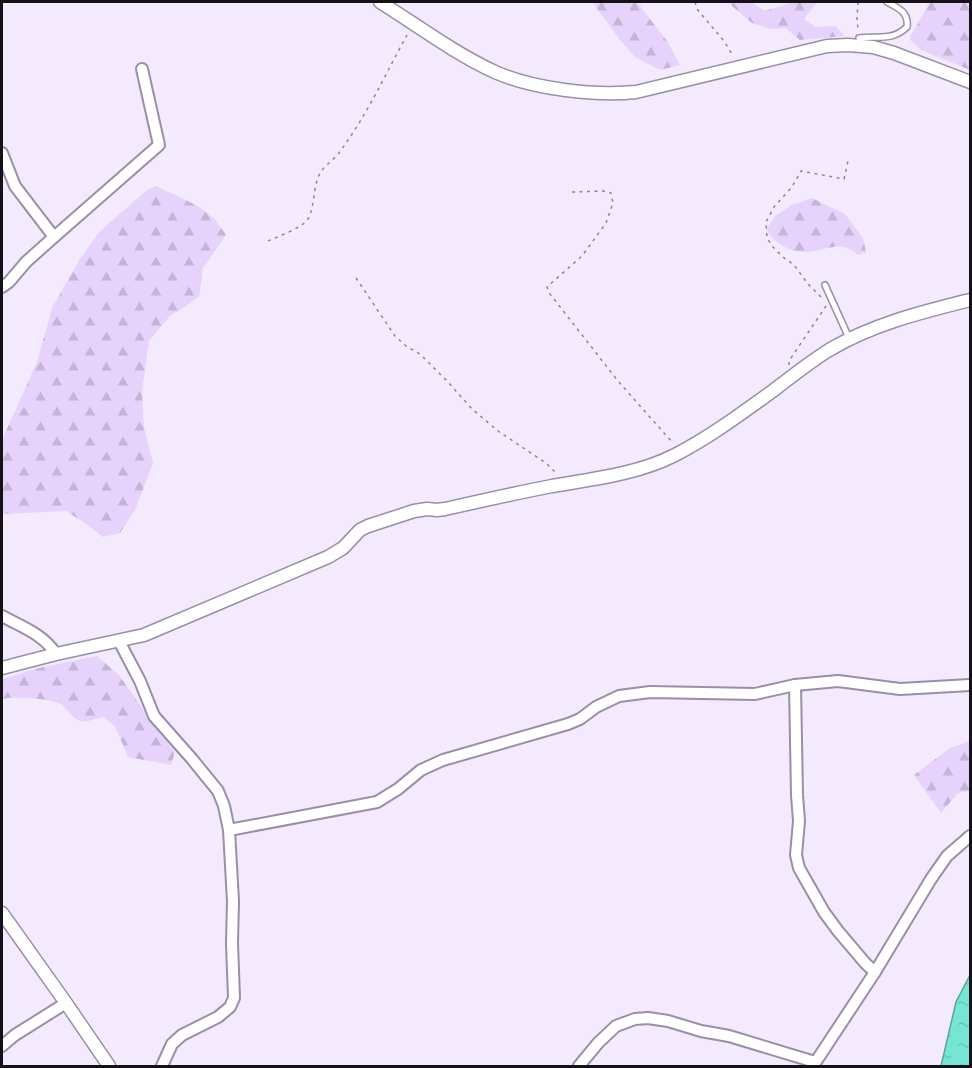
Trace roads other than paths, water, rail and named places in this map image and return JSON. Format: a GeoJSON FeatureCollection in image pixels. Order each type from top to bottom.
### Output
{"type":"FeatureCollection","features":[{"type":"Feature","properties":{"kind":"street"},"geometry":{"type":"LineString","coordinates":[[380,2],[450,47],[496,72],[530,83],[579,92],[617,94],[636,92],[827,46],[848,45],[873,47],[894,53],[970,82]]}},
{"type":"Feature","properties":{"kind":"street"},"geometry":{"type":"LineString","coordinates":[[2,287],[26,262],[159,146],[142,69]]}},
{"type":"Feature","properties":{"kind":"street"},"geometry":{"type":"LineString","coordinates":[[2,153],[15,186],[54,237]]}},
{"type":"Feature","properties":{"kind":"street"},"geometry":{"type":"LineString","coordinates":[[2,668],[144,635],[328,557],[343,548],[360,530],[388,519],[427,509],[445,509],[612,475],[656,463],[705,439],[802,368],[849,339],[883,324],[970,300]]}},
{"type":"Feature","properties":{"kind":"street"},"geometry":{"type":"LineString","coordinates":[[2,616],[40,636],[47,641],[56,654]]}},
{"type":"Feature","properties":{"kind":"street"},"geometry":{"type":"LineString","coordinates":[[119,641],[140,681],[154,716],[218,792],[224,806],[229,830],[235,996],[230,1007],[218,1017],[182,1035],[172,1044],[162,1066]]}},
{"type":"Feature","properties":{"kind":"street"},"geometry":{"type":"LineString","coordinates":[[229,830],[377,802],[421,771],[443,760],[568,724],[619,696],[650,692],[755,694],[795,685],[838,681],[900,689],[970,685]]}},
{"type":"Feature","properties":{"kind":"street"},"geometry":{"type":"LineString","coordinates":[[795,685],[799,821],[796,855],[800,868],[829,918],[875,972]]}},
{"type":"Feature","properties":{"kind":"street"},"geometry":{"type":"LineString","coordinates":[[579,1066],[598,1042],[616,1026],[636,1019],[648,1018],[729,1036],[814,1064],[875,972],[931,879],[947,856],[970,836]]}},
{"type":"Feature","properties":{"kind":"street"},"geometry":{"type":"LineString","coordinates":[[2,913],[109,1066]]}},
{"type":"Feature","properties":{"kind":"street"},"geometry":{"type":"LineString","coordinates":[[2,1046],[15,1035],[66,1003]]}},
{"type":"Feature","properties":{"kind":"lane"},"geometry":{"type":"LineString","coordinates":[[859,38],[889,37],[906,27],[907,17],[903,11],[887,2]]}},
{"type":"Feature","properties":{"kind":"lane"},"geometry":{"type":"LineString","coordinates":[[825,285],[830,301],[849,339]]}},
{"type":"Feature","properties":{"kind":"water"},"geometry":{"type":"Polygon","coordinates":[[[970,975],[970,1066],[941,1066],[956,1002],[970,975]]]}}]}
